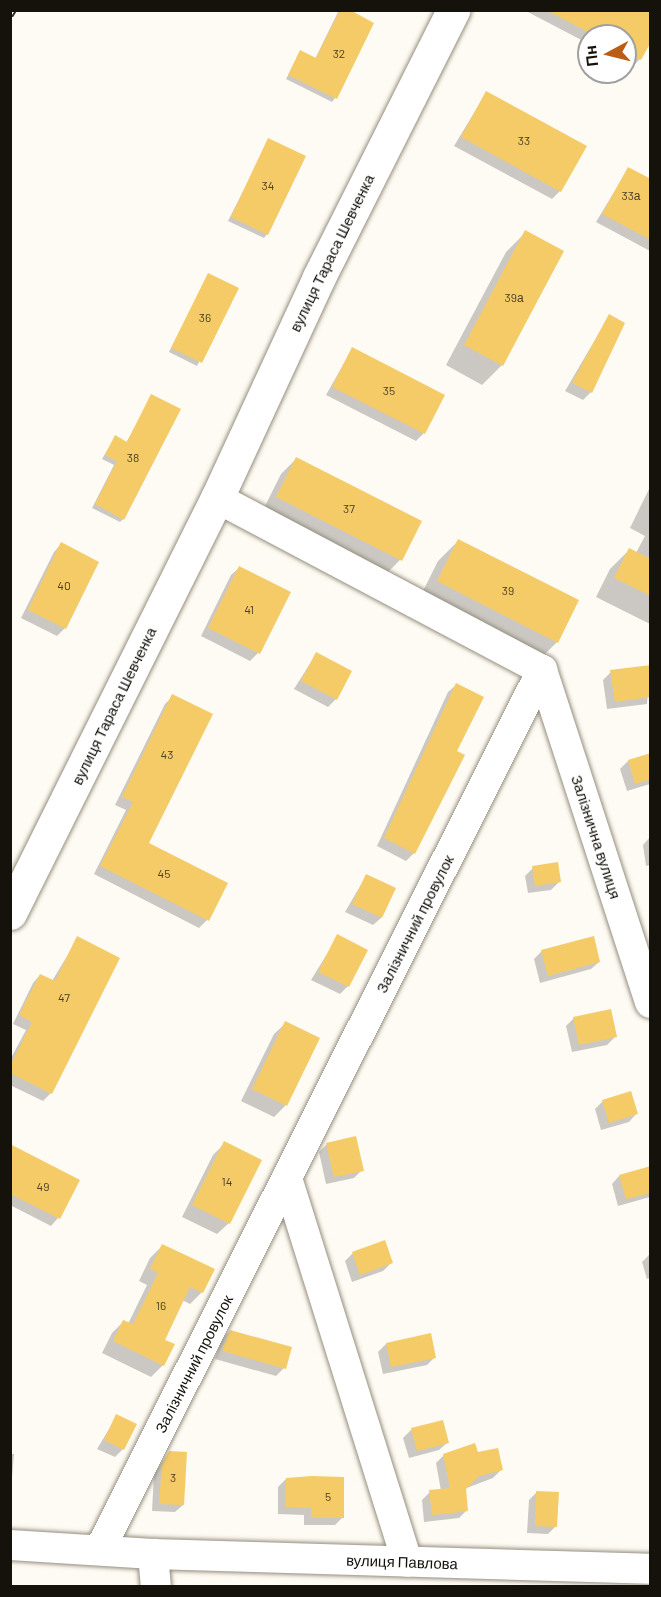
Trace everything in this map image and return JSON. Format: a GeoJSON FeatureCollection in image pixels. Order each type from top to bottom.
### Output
{"type":"FeatureCollection","features":[{"type":"Feature","properties":{"kind":"main road","name":"вулиця Тараса Шевченка"},"geometry":{"type":"LineString","coordinates":[[10,913],[217,498],[319,277],[453,10]]}},
{"type":"Feature","properties":{"kind":"street"},"geometry":{"type":"LineString","coordinates":[[217,498],[542,670]]}},
{"type":"Feature","properties":{"kind":"street","name":"Залізнична вулиця"},"geometry":{"type":"LineString","coordinates":[[542,670],[651,1003]]}},
{"type":"Feature","properties":{"kind":"street","name":"Залізничний провулок"},"geometry":{"type":"LineString","coordinates":[[100,1549],[542,670]]}},
{"type":"Feature","properties":{"kind":"street"},"geometry":{"type":"LineString","coordinates":[[287,1178],[407,1562]]}},
{"type":"Feature","properties":{"kind":"street","name":"вулиця Павлова"},"geometry":{"type":"LineString","coordinates":[[10,1545],[153,1554],[651,1569]]}},
{"type":"Feature","properties":{"kind":"street"},"geometry":{"type":"LineString","coordinates":[[153,1554],[156,1587]]}},
{"type":"Feature","properties":{"kind":"building"},"geometry":{"type":"Polygon","coordinates":[[[340,10],[350,10],[374,23],[337,99],[288,75],[300,50],[316,58],[340,10]]]}},
{"type":"Feature","properties":{"kind":"building"},"geometry":{"type":"Polygon","coordinates":[[[546,10],[651,10],[651,42],[641,60],[637,58],[637,24],[577,24],[577,26],[546,10]]]}},
{"type":"Feature","properties":{"kind":"building"},"geometry":{"type":"Polygon","coordinates":[[[486,91],[587,146],[561,192],[461,137],[486,91]]]}},
{"type":"Feature","properties":{"kind":"building"},"geometry":{"type":"Polygon","coordinates":[[[268,138],[306,156],[268,235],[231,217],[268,138]]]}},
{"type":"Feature","properties":{"kind":"building"},"geometry":{"type":"Polygon","coordinates":[[[628,167],[651,179],[651,240],[602,214],[628,167]]]}},
{"type":"Feature","properties":{"kind":"building"},"geometry":{"type":"Polygon","coordinates":[[[525,230],[564,251],[503,366],[464,345],[525,230]]]}},
{"type":"Feature","properties":{"kind":"building"},"geometry":{"type":"Polygon","coordinates":[[[208,273],[239,288],[202,363],[171,348],[208,273]]]}},
{"type":"Feature","properties":{"kind":"building"},"geometry":{"type":"Polygon","coordinates":[[[609,314],[625,323],[592,393],[572,383],[609,314]]]}},
{"type":"Feature","properties":{"kind":"building"},"geometry":{"type":"Polygon","coordinates":[[[352,347],[445,395],[425,434],[332,387],[352,347]]]}},
{"type":"Feature","properties":{"kind":"building"},"geometry":{"type":"Polygon","coordinates":[[[151,394],[181,409],[124,520],[95,504],[117,461],[105,455],[115,435],[127,442],[151,394]]]}},
{"type":"Feature","properties":{"kind":"building"},"geometry":{"type":"Polygon","coordinates":[[[296,457],[422,521],[402,561],[276,497],[296,457]]]}},
{"type":"Feature","properties":{"kind":"building"},"geometry":{"type":"Polygon","coordinates":[[[458,539],[579,600],[558,643],[437,581],[458,539]]]}},
{"type":"Feature","properties":{"kind":"building"},"geometry":{"type":"Polygon","coordinates":[[[61,542],[99,562],[66,629],[28,610],[61,542]]]}},
{"type":"Feature","properties":{"kind":"building"},"geometry":{"type":"Polygon","coordinates":[[[629,548],[651,559],[651,596],[614,578],[629,548]]]}},
{"type":"Feature","properties":{"kind":"building"},"geometry":{"type":"Polygon","coordinates":[[[239,566],[291,592],[260,654],[208,628],[239,566]]]}},
{"type":"Feature","properties":{"kind":"building"},"geometry":{"type":"Polygon","coordinates":[[[316,652],[352,671],[337,700],[301,681],[316,652]]]}},
{"type":"Feature","properties":{"kind":"building"},"geometry":{"type":"Polygon","coordinates":[[[651,665],[651,697],[615,702],[610,670],[651,665]]]}},
{"type":"Feature","properties":{"kind":"building"},"geometry":{"type":"Polygon","coordinates":[[[456,683],[484,697],[457,751],[465,755],[415,854],[384,838],[456,683]]]}},
{"type":"Feature","properties":{"kind":"building"},"geometry":{"type":"Polygon","coordinates":[[[172,694],[213,714],[149,843],[228,883],[209,921],[100,866],[133,802],[122,797],[172,694]]]}},
{"type":"Feature","properties":{"kind":"building"},"geometry":{"type":"Polygon","coordinates":[[[651,753],[651,779],[635,784],[628,760],[651,753]]]}},
{"type":"Feature","properties":{"kind":"building"},"geometry":{"type":"Polygon","coordinates":[[[558,862],[561,882],[535,886],[532,866],[558,862]]]}},
{"type":"Feature","properties":{"kind":"building"},"geometry":{"type":"Polygon","coordinates":[[[366,874],[396,888],[382,918],[352,904],[366,874]]]}},
{"type":"Feature","properties":{"kind":"building"},"geometry":{"type":"Polygon","coordinates":[[[337,934],[368,950],[349,987],[318,972],[337,934]]]}},
{"type":"Feature","properties":{"kind":"building"},"geometry":{"type":"Polygon","coordinates":[[[77,936],[120,958],[52,1094],[10,1073],[10,1066],[32,1022],[19,1015],[40,974],[55,981],[77,936]]]}},
{"type":"Feature","properties":{"kind":"building"},"geometry":{"type":"Polygon","coordinates":[[[594,936],[600,962],[548,976],[541,950],[594,936]]]}},
{"type":"Feature","properties":{"kind":"building"},"geometry":{"type":"Polygon","coordinates":[[[611,1009],[617,1037],[579,1045],[573,1017],[611,1009]]]}},
{"type":"Feature","properties":{"kind":"building"},"geometry":{"type":"Polygon","coordinates":[[[285,1021],[320,1038],[287,1106],[252,1089],[285,1021]]]}},
{"type":"Feature","properties":{"kind":"building"},"geometry":{"type":"Polygon","coordinates":[[[631,1091],[638,1114],[609,1123],[602,1100],[631,1091]]]}},
{"type":"Feature","properties":{"kind":"building"},"geometry":{"type":"Polygon","coordinates":[[[356,1136],[364,1171],[334,1177],[326,1143],[356,1136]]]}},
{"type":"Feature","properties":{"kind":"building"},"geometry":{"type":"Polygon","coordinates":[[[224,1141],[262,1160],[230,1224],[192,1205],[224,1141]]]}},
{"type":"Feature","properties":{"kind":"building"},"geometry":{"type":"Polygon","coordinates":[[[10,1144],[80,1180],[60,1219],[10,1194],[10,1144]]]}},
{"type":"Feature","properties":{"kind":"building"},"geometry":{"type":"Polygon","coordinates":[[[651,1166],[651,1193],[626,1199],[619,1175],[651,1166]]]}},
{"type":"Feature","properties":{"kind":"building"},"geometry":{"type":"Polygon","coordinates":[[[385,1240],[393,1263],[360,1275],[352,1252],[385,1240]]]}},
{"type":"Feature","properties":{"kind":"building"},"geometry":{"type":"Polygon","coordinates":[[[162,1244],[215,1269],[203,1293],[190,1287],[165,1340],[175,1344],[164,1366],[113,1341],[123,1320],[133,1324],[158,1273],[150,1269],[162,1244]]]}},
{"type":"Feature","properties":{"kind":"building"},"geometry":{"type":"Polygon","coordinates":[[[230,1330],[292,1347],[286,1369],[222,1351],[230,1330]]]}},
{"type":"Feature","properties":{"kind":"building"},"geometry":{"type":"Polygon","coordinates":[[[431,1333],[436,1358],[391,1367],[386,1343],[431,1333]]]}},
{"type":"Feature","properties":{"kind":"building"},"geometry":{"type":"Polygon","coordinates":[[[116,1414],[137,1424],[124,1450],[104,1440],[116,1414]]]}},
{"type":"Feature","properties":{"kind":"building"},"geometry":{"type":"Polygon","coordinates":[[[443,1420],[449,1443],[417,1451],[411,1428],[443,1420]]]}},
{"type":"Feature","properties":{"kind":"building"},"geometry":{"type":"Polygon","coordinates":[[[475,1443],[478,1452],[498,1448],[503,1470],[479,1476],[466,1489],[468,1511],[432,1515],[429,1490],[450,1488],[443,1454],[475,1443]]]}},
{"type":"Feature","properties":{"kind":"building"},"geometry":{"type":"Polygon","coordinates":[[[169,1451],[187,1452],[184,1505],[159,1504],[162,1465],[169,1451]]]}},
{"type":"Feature","properties":{"kind":"building"},"geometry":{"type":"Polygon","coordinates":[[[344,1477],[344,1518],[311,1518],[311,1508],[285,1507],[286,1478],[344,1477]]]}},
{"type":"Feature","properties":{"kind":"building"},"geometry":{"type":"Polygon","coordinates":[[[536,1491],[559,1492],[557,1527],[535,1526],[536,1491]]]}},
{"type":"Feature","properties":{"kind":"railway"},"geometry":{"type":"LineString","coordinates":[[10,15],[13,10]]}}]}
